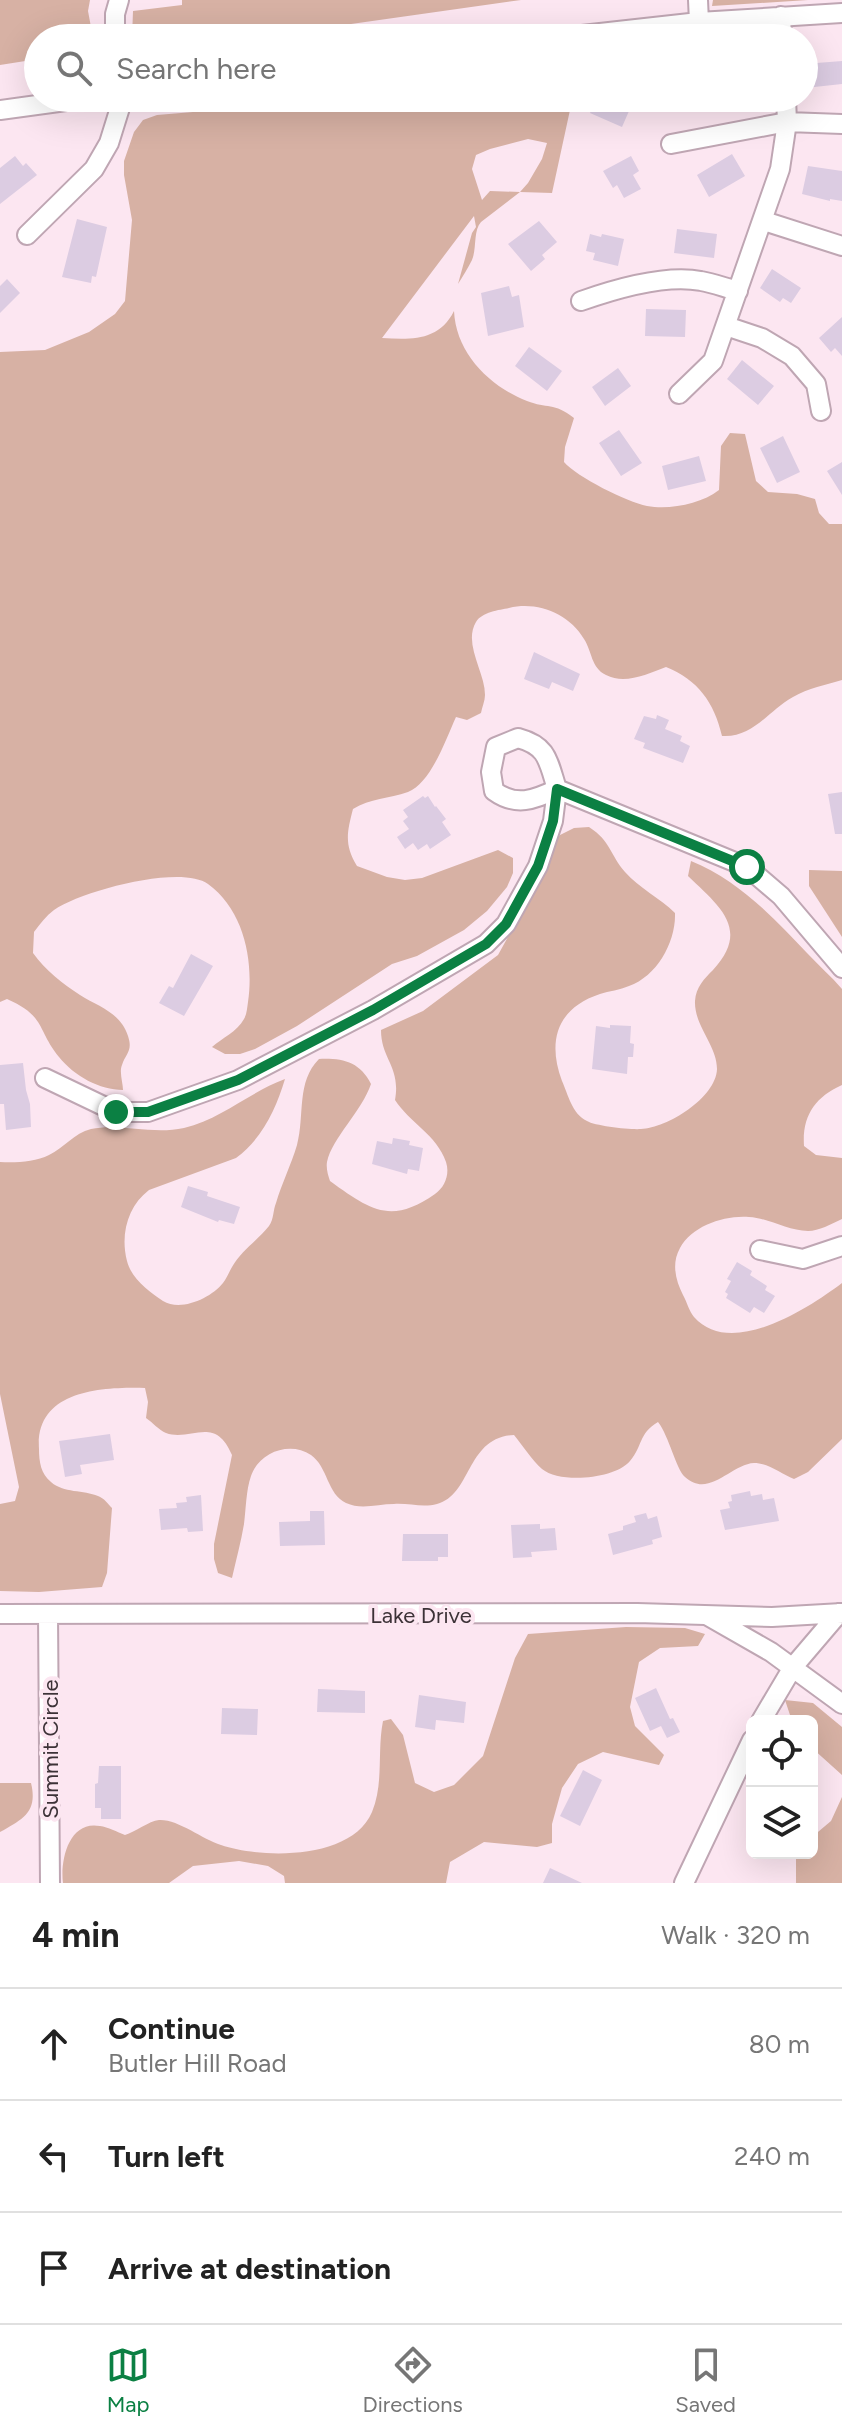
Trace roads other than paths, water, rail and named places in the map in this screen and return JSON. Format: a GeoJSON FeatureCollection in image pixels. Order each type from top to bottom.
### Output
{"type":"FeatureCollection","features":[{"type":"Feature","properties":{"kind":"street"},"geometry":{"type":"LineString","coordinates":[[115,24],[119,0]]}},
{"type":"Feature","properties":{"kind":"street"},"geometry":{"type":"LineString","coordinates":[[698,0],[699,22]]}},
{"type":"Feature","properties":{"kind":"street"},"geometry":{"type":"LineString","coordinates":[[681,24],[842,13]]}},
{"type":"Feature","properties":{"kind":"street"},"geometry":{"type":"LineString","coordinates":[[781,16],[781,24]]}},
{"type":"Feature","properties":{"kind":"street"},"geometry":{"type":"LineString","coordinates":[[0,110],[24,107]]}},
{"type":"Feature","properties":{"kind":"street"},"geometry":{"type":"LineString","coordinates":[[27,235],[94,169],[109,143],[119,112]]}},
{"type":"Feature","properties":{"kind":"street"},"geometry":{"type":"LineString","coordinates":[[679,394],[713,361],[780,169],[787,112]]}},
{"type":"Feature","properties":{"kind":"street"},"geometry":{"type":"LineString","coordinates":[[671,144],[787,122],[842,124]]}},
{"type":"Feature","properties":{"kind":"street"},"geometry":{"type":"LineString","coordinates":[[764,221],[842,246]]}},
{"type":"Feature","properties":{"kind":"street"},"geometry":{"type":"LineString","coordinates":[[581,301],[613,290],[673,280],[699,280],[738,291]]}},
{"type":"Feature","properties":{"kind":"street"},"geometry":{"type":"LineString","coordinates":[[726,326],[762,338],[792,356],[816,384],[821,411]]}},
{"type":"Feature","properties":{"kind":"street"},"geometry":{"type":"LineString","coordinates":[[45,1078],[116,1112],[148,1112],[238,1080],[373,1010],[486,944],[506,924],[538,866],[553,821],[557,789],[747,867],[781,896],[842,968]]}},
{"type":"Feature","properties":{"kind":"street"},"geometry":{"type":"LineString","coordinates":[[760,1250],[803,1259],[842,1246]]}},
{"type":"Feature","properties":{"kind":"street"},"geometry":{"type":"LineString","coordinates":[[765,1715],[793,1667],[840,1613]]}},
{"type":"Feature","properties":{"kind":"street","name":"Lake Drive"},"geometry":{"type":"LineString","coordinates":[[0,1614],[772,1617],[840,1613]]}},
{"type":"Feature","properties":{"kind":"street","name":"Summit Circle"},"geometry":{"type":"LineString","coordinates":[[48,1614],[50,1883]]}},
{"type":"Feature","properties":{"kind":"street"},"geometry":{"type":"LineString","coordinates":[[705,1615],[771,1652],[842,1704]]}},
{"type":"Feature","properties":{"kind":"street"},"geometry":{"type":"LineString","coordinates":[[684,1883],[746,1753]]}}]}
